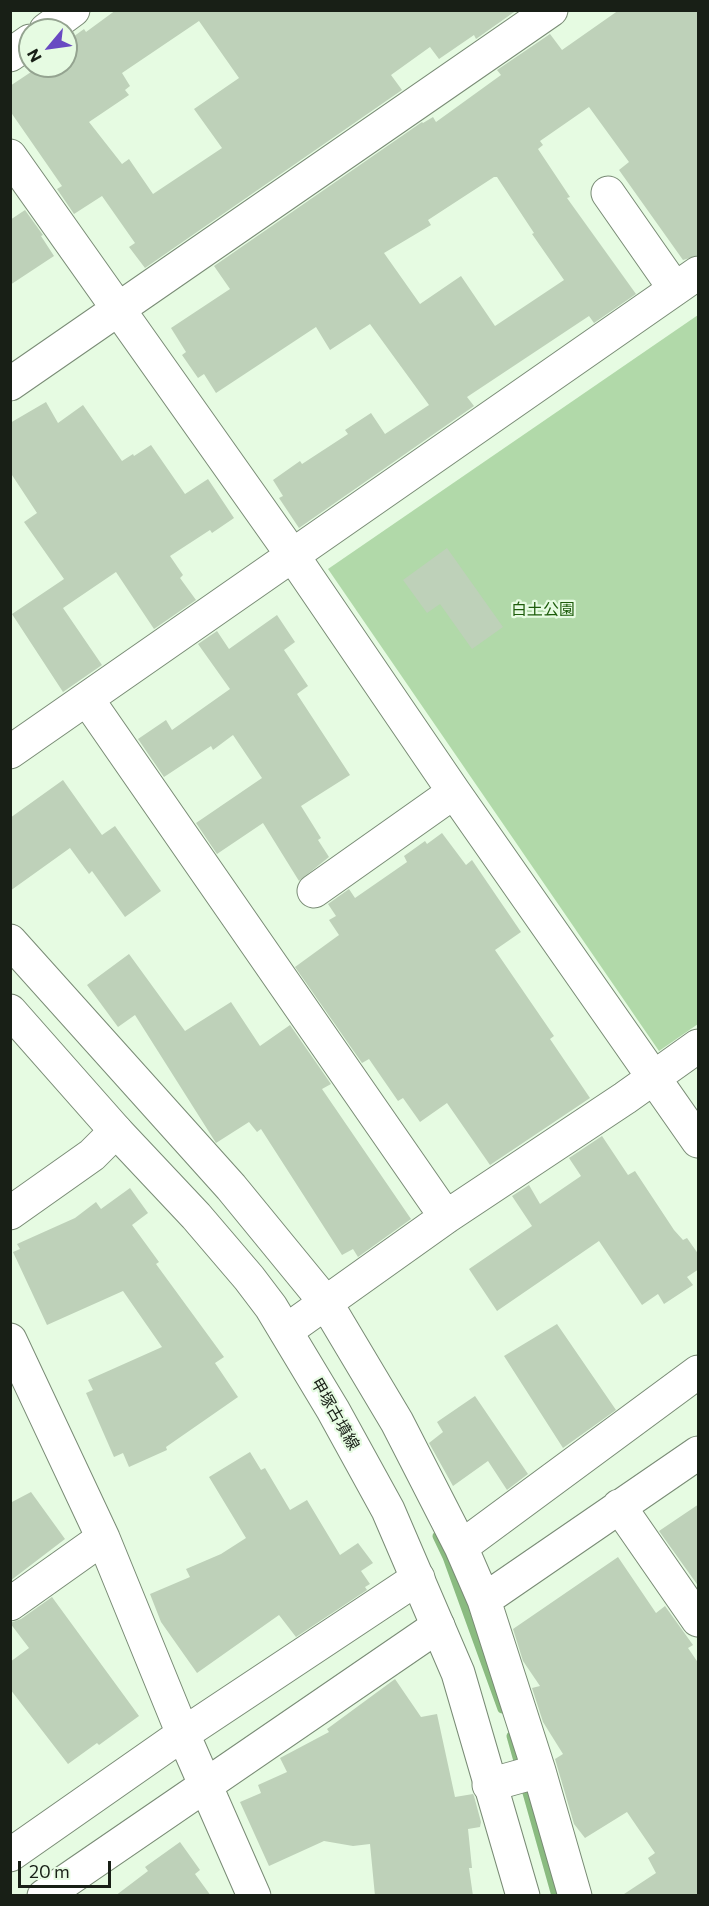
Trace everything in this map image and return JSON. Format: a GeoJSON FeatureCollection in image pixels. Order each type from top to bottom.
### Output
{"type":"FeatureCollection","features":[{"type":"Feature","properties":{"kind":"street"},"geometry":{"type":"LineString","coordinates":[[10,384],[551,10]]}},
{"type":"Feature","properties":{"kind":"street"},"geometry":{"type":"LineString","coordinates":[[15,171],[120,308],[699,1142]]}},
{"type":"Feature","properties":{"kind":"street"},"geometry":{"type":"LineString","coordinates":[[10,752],[687,281],[608,193]]}},
{"type":"Feature","properties":{"kind":"street"},"geometry":{"type":"LineString","coordinates":[[87,699],[446,1217]]}},
{"type":"Feature","properties":{"kind":"street"},"geometry":{"type":"LineString","coordinates":[[314,891],[454,792]]}},
{"type":"Feature","properties":{"kind":"street"},"geometry":{"type":"LineString","coordinates":[[10,941],[307,1317],[397,1422],[484,1600],[539,1772],[575,1896]]}},
{"type":"Feature","properties":{"kind":"street","name":"甲塚古墳線"},"geometry":{"type":"LineString","coordinates":[[10,1011],[116,1131],[215,1200],[249,1278],[307,1317],[333,1410],[388,1510],[458,1673],[523,1896]]}},
{"type":"Feature","properties":{"kind":"street"},"geometry":{"type":"LineString","coordinates":[[307,1317],[446,1217],[699,1046]]}},
{"type":"Feature","properties":{"kind":"street"},"geometry":{"type":"LineString","coordinates":[[10,1213],[92,1155],[116,1131]]}},
{"type":"Feature","properties":{"kind":"street"},"geometry":{"type":"LineString","coordinates":[[10,1340],[103,1538],[183,1734],[254,1896]]}},
{"type":"Feature","properties":{"kind":"street"},"geometry":{"type":"LineString","coordinates":[[460,1547],[699,1372]]}},
{"type":"Feature","properties":{"kind":"street"},"geometry":{"type":"LineString","coordinates":[[484,1600],[699,1453]]}},
{"type":"Feature","properties":{"kind":"street"},"geometry":{"type":"LineString","coordinates":[[619,1506],[699,1620]]}},
{"type":"Feature","properties":{"kind":"street"},"geometry":{"type":"LineString","coordinates":[[10,1605],[103,1538]]}},
{"type":"Feature","properties":{"kind":"street"},"geometry":{"type":"LineString","coordinates":[[10,1855],[183,1734],[418,1578]]}},
{"type":"Feature","properties":{"kind":"street"},"geometry":{"type":"LineString","coordinates":[[44,1896],[438,1626]]}},
{"type":"Feature","properties":{"kind":"street"},"geometry":{"type":"LineString","coordinates":[[489,1785],[539,1772]]}},
{"type":"Feature","properties":{"kind":"green space","name":"白土公園"},"geometry":{"type":"Polygon","coordinates":[[[698,315],[698,1024],[659,1051],[328,569],[698,315]]]}},
{"type":"Feature","properties":{"kind":"building"},"geometry":{"type":"Polygon","coordinates":[[[116,10],[517,10],[476,39],[474,35],[439,59],[430,47],[391,75],[402,90],[145,268],[129,247],[135,243],[102,196],[74,214],[57,189],[62,186],[10,111],[10,86],[22,78],[78,78],[78,33],[84,29],[86,32],[116,10]],[[199,21],[122,73],[130,86],[125,90],[129,95],[89,122],[122,164],[129,159],[153,194],[222,148],[194,109],[239,78],[199,21]]]}},
{"type":"Feature","properties":{"kind":"building"},"geometry":{"type":"Polygon","coordinates":[[[619,10],[699,10],[699,255],[683,260],[619,170],[629,162],[589,107],[540,141],[543,145],[538,149],[570,197],[567,198],[636,294],[594,323],[589,316],[467,397],[474,406],[299,528],[279,498],[283,496],[273,480],[300,461],[302,464],[348,434],[345,430],[371,413],[385,434],[429,405],[370,324],[330,350],[316,327],[216,393],[204,374],[198,378],[182,355],[186,352],[171,328],[230,289],[214,266],[422,122],[433,117],[436,122],[501,75],[497,70],[550,34],[562,50],[619,10]],[[497,177],[428,220],[431,225],[384,253],[420,304],[461,276],[495,326],[564,280],[497,177]]]}},
{"type":"Feature","properties":{"kind":"building"},"geometry":{"type":"Polygon","coordinates":[[[25,210],[43,235],[41,236],[54,256],[10,285],[10,220],[25,210]]]}},
{"type":"Feature","properties":{"kind":"building"},"geometry":{"type":"Polygon","coordinates":[[[46,402],[58,423],[83,405],[122,461],[151,445],[185,494],[208,479],[234,518],[212,533],[210,530],[170,556],[183,575],[180,578],[196,600],[154,629],[116,572],[63,608],[102,665],[63,692],[12,614],[64,579],[24,522],[37,513],[10,472],[10,423],[46,402]]]}},
{"type":"Feature","properties":{"kind":"building"},"geometry":{"type":"Polygon","coordinates":[[[447,548],[503,627],[472,649],[440,604],[427,613],[403,580],[447,548]]]}},
{"type":"Feature","properties":{"kind":"building"},"geometry":{"type":"Polygon","coordinates":[[[277,615],[295,642],[284,650],[308,686],[297,694],[350,775],[301,806],[321,838],[318,840],[329,857],[299,881],[263,823],[217,854],[196,823],[262,778],[233,735],[213,750],[211,746],[164,777],[138,739],[166,720],[172,730],[230,689],[198,644],[217,631],[229,649],[277,615]]]}},
{"type":"Feature","properties":{"kind":"building"},"geometry":{"type":"Polygon","coordinates":[[[63,780],[102,835],[115,826],[161,891],[125,917],[92,871],[89,874],[70,848],[10,891],[10,818],[63,780]]]}},
{"type":"Feature","properties":{"kind":"building"},"geometry":{"type":"Polygon","coordinates":[[[442,833],[466,865],[472,860],[521,932],[495,950],[554,1036],[550,1039],[590,1098],[490,1165],[447,1103],[420,1122],[403,1098],[398,1101],[369,1059],[362,1063],[295,967],[339,935],[329,920],[336,916],[328,904],[349,889],[355,898],[407,862],[404,856],[425,841],[427,844],[442,833]]]}},
{"type":"Feature","properties":{"kind":"building"},"geometry":{"type":"Polygon","coordinates":[[[129,954],[185,1031],[231,1002],[260,1046],[290,1025],[331,1084],[322,1089],[411,1219],[358,1257],[353,1249],[342,1255],[261,1129],[257,1132],[249,1122],[216,1143],[135,1015],[118,1027],[87,985],[129,954]]]}},
{"type":"Feature","properties":{"kind":"building"},"geometry":{"type":"Polygon","coordinates":[[[602,1136],[628,1175],[635,1171],[674,1230],[683,1240],[687,1238],[699,1255],[699,1269],[687,1277],[693,1285],[664,1304],[658,1294],[642,1305],[599,1241],[497,1311],[469,1269],[532,1226],[512,1196],[529,1185],[540,1204],[581,1176],[569,1158],[602,1136]]]}},
{"type":"Feature","properties":{"kind":"building"},"geometry":{"type":"Polygon","coordinates":[[[130,1188],[148,1213],[132,1225],[159,1262],[156,1264],[224,1357],[215,1363],[238,1397],[166,1447],[167,1450],[129,1467],[123,1453],[114,1457],[86,1393],[93,1390],[88,1380],[162,1347],[123,1291],[47,1325],[13,1252],[20,1249],[17,1244],[75,1218],[96,1202],[101,1209],[130,1188]]]}},
{"type":"Feature","properties":{"kind":"building"},"geometry":{"type":"Polygon","coordinates":[[[557,1324],[616,1410],[563,1448],[504,1356],[557,1324]]]}},
{"type":"Feature","properties":{"kind":"building"},"geometry":{"type":"Polygon","coordinates":[[[475,1396],[528,1474],[507,1490],[488,1461],[453,1486],[429,1443],[443,1432],[437,1422],[475,1396]]]}},
{"type":"Feature","properties":{"kind":"building"},"geometry":{"type":"Polygon","coordinates":[[[250,1452],[261,1470],[265,1468],[290,1510],[307,1500],[340,1555],[358,1543],[373,1563],[361,1571],[370,1584],[365,1587],[367,1590],[296,1637],[279,1615],[197,1673],[161,1622],[150,1594],[190,1577],[186,1569],[221,1554],[246,1538],[209,1477],[250,1452]]]}},
{"type":"Feature","properties":{"kind":"building"},"geometry":{"type":"Polygon","coordinates":[[[31,1492],[65,1539],[10,1581],[10,1503],[31,1492]]]}},
{"type":"Feature","properties":{"kind":"building"},"geometry":{"type":"Polygon","coordinates":[[[699,1504],[699,1587],[659,1531],[699,1504]]]}},
{"type":"Feature","properties":{"kind":"building"},"geometry":{"type":"Polygon","coordinates":[[[618,1557],[656,1613],[665,1606],[693,1645],[688,1648],[699,1664],[699,1896],[621,1896],[656,1873],[648,1858],[655,1853],[627,1812],[585,1838],[574,1824],[555,1759],[563,1754],[543,1722],[532,1688],[540,1686],[523,1661],[513,1629],[618,1557]]]}},
{"type":"Feature","properties":{"kind":"building"},"geometry":{"type":"Polygon","coordinates":[[[52,1597],[139,1716],[68,1764],[10,1689],[10,1662],[29,1648],[10,1623],[21,1619],[52,1597]]]}},
{"type":"Feature","properties":{"kind":"building"},"geometry":{"type":"Polygon","coordinates":[[[395,1679],[421,1717],[437,1714],[455,1797],[473,1794],[474,1796],[481,1822],[480,1827],[468,1829],[472,1868],[469,1868],[473,1896],[375,1896],[370,1844],[353,1846],[324,1841],[269,1866],[240,1802],[261,1793],[258,1785],[287,1772],[280,1758],[329,1732],[327,1729],[395,1679]]]}},
{"type":"Feature","properties":{"kind":"building"},"geometry":{"type":"Polygon","coordinates":[[[180,1842],[200,1870],[195,1874],[211,1896],[115,1896],[148,1871],[145,1867],[180,1842]]]}},
{"type":"Feature","properties":{"kind":"waterway"},"geometry":{"type":"LineString","coordinates":[[437,1536],[447,1557],[502,1709]]}},
{"type":"Feature","properties":{"kind":"waterway"},"geometry":{"type":"LineString","coordinates":[[511,1736],[556,1896]]}}]}
